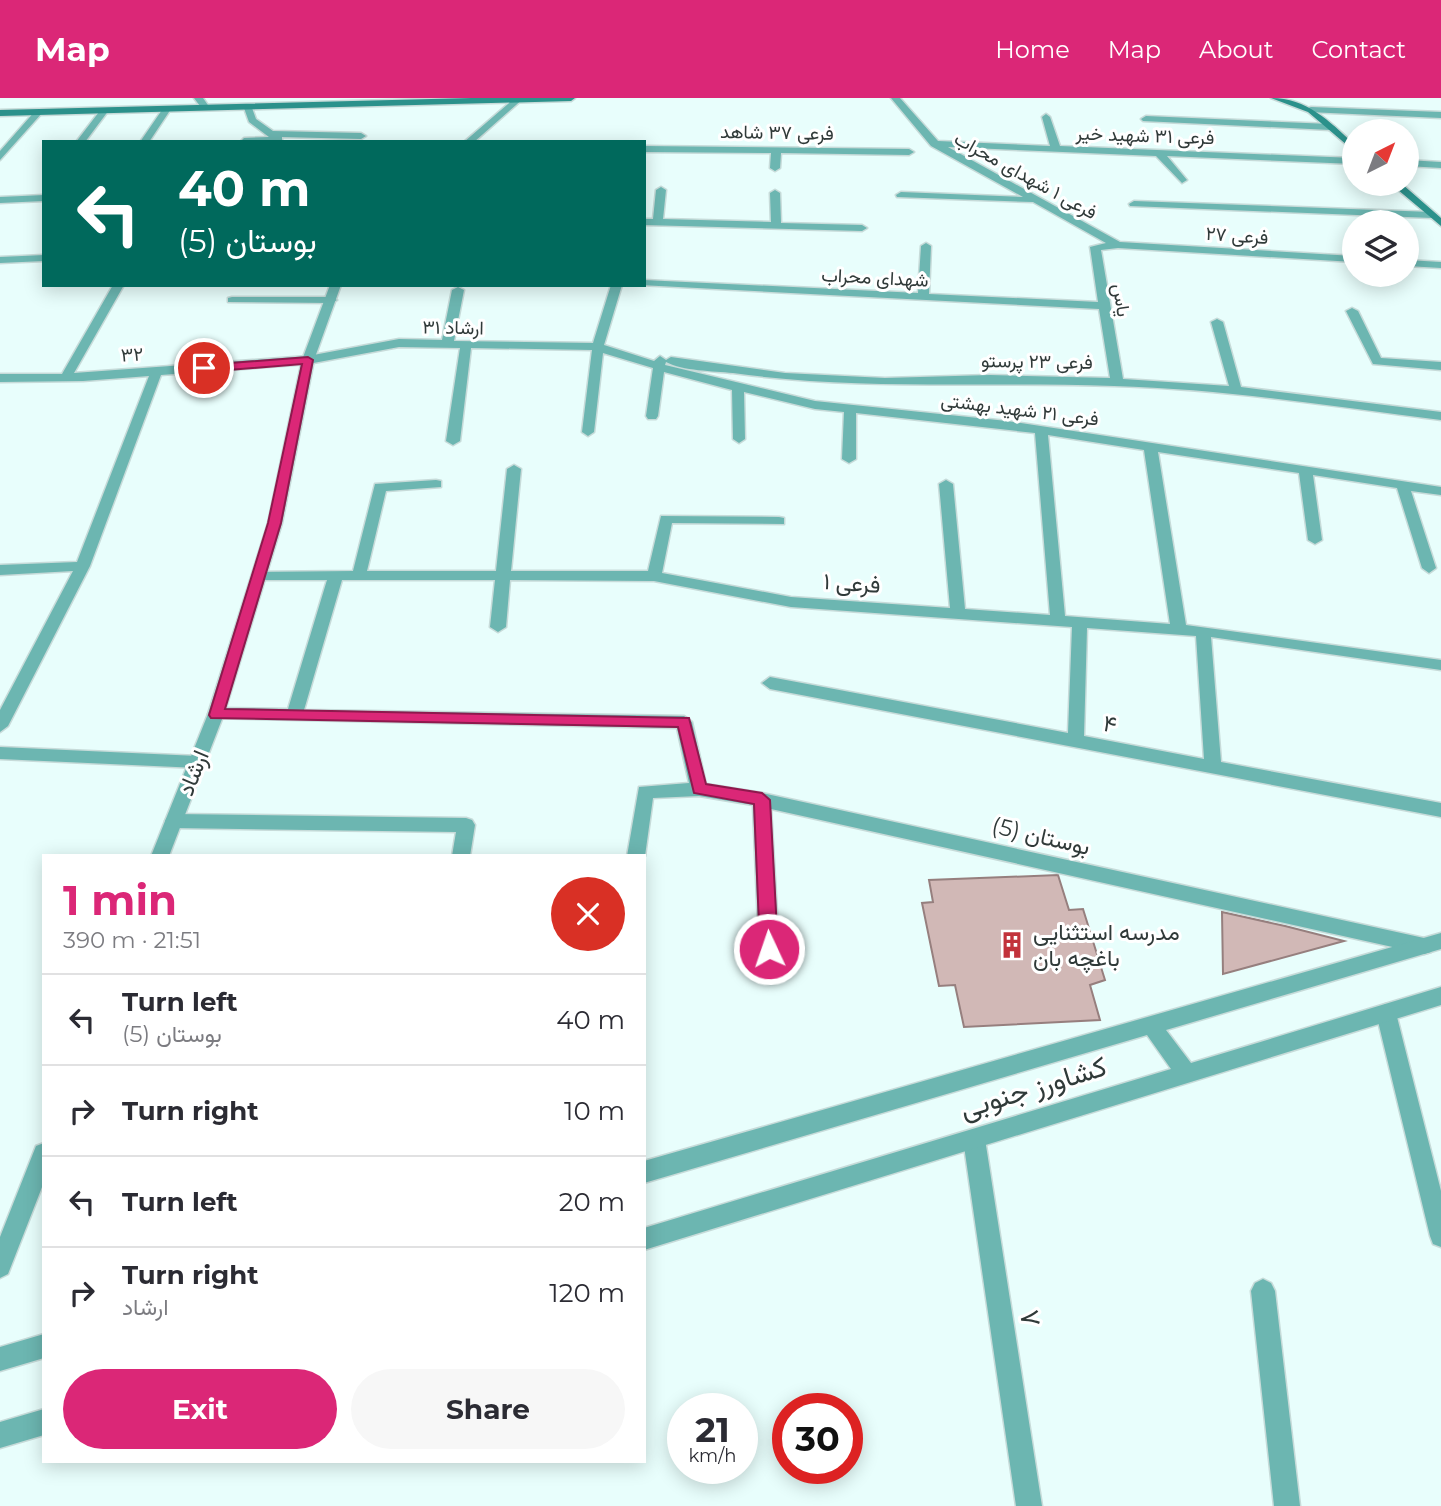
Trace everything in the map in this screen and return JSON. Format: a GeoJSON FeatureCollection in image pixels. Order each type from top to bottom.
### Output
{"type":"FeatureCollection","features":[{"type":"Feature","properties":{"kind":"main road"},"geometry":{"type":"LineString","coordinates":[[0,113],[248,108],[311,102],[571,98]]}},
{"type":"Feature","properties":{"kind":"main road"},"geometry":{"type":"LineString","coordinates":[[1275,98],[1311,110],[1342,138]]}},
{"type":"Feature","properties":{"kind":"main road"},"geometry":{"type":"LineString","coordinates":[[1307,98],[1311,110]]}},
{"type":"Feature","properties":{"kind":"main road"},"geometry":{"type":"LineString","coordinates":[[1410,196],[1441,223]]}},
{"type":"Feature","properties":{"kind":"street"},"geometry":{"type":"LineString","coordinates":[[198,98],[206,108]]}},
{"type":"Feature","properties":{"kind":"street","name":"فرعی ۱ شهدای محراب"},"geometry":{"type":"LineString","coordinates":[[895,98],[934,144],[1118,245]]}},
{"type":"Feature","properties":{"kind":"street"},"geometry":{"type":"LineString","coordinates":[[470,140],[519,99]]}},
{"type":"Feature","properties":{"kind":"street"},"geometry":{"type":"LineString","coordinates":[[248,108],[252,120],[278,138]]}},
{"type":"Feature","properties":{"kind":"street"},"geometry":{"type":"LineString","coordinates":[[145,140],[167,109]]}},
{"type":"Feature","properties":{"kind":"street"},"geometry":{"type":"LineString","coordinates":[[82,140],[105,110]]}},
{"type":"Feature","properties":{"kind":"street"},"geometry":{"type":"LineString","coordinates":[[1311,110],[1441,115]]}},
{"type":"Feature","properties":{"kind":"street"},"geometry":{"type":"LineString","coordinates":[[0,157],[39,112]]}},
{"type":"Feature","properties":{"kind":"street"},"geometry":{"type":"LineString","coordinates":[[1046,117],[1056,149]]}},
{"type":"Feature","properties":{"kind":"street"},"geometry":{"type":"LineString","coordinates":[[1146,119],[1330,127]]}},
{"type":"Feature","properties":{"kind":"street"},"geometry":{"type":"LineString","coordinates":[[255,140],[361,136]]}},
{"type":"Feature","properties":{"kind":"street","name":"فرعی ۳۱ شهید خیر"},"geometry":{"type":"LineString","coordinates":[[934,144],[1342,161]]}},
{"type":"Feature","properties":{"kind":"street","name":"فرعی ۳۷ شاهد"},"geometry":{"type":"LineString","coordinates":[[646,149],[776,150],[884,155],[909,152]]}},
{"type":"Feature","properties":{"kind":"street"},"geometry":{"type":"LineString","coordinates":[[775,168],[776,150]]}},
{"type":"Feature","properties":{"kind":"street"},"geometry":{"type":"LineString","coordinates":[[1159,153],[1182,180]]}},
{"type":"Feature","properties":{"kind":"street"},"geometry":{"type":"LineString","coordinates":[[1419,163],[1441,164]]}},
{"type":"Feature","properties":{"kind":"street"},"geometry":{"type":"LineString","coordinates":[[658,223],[661,190]]}},
{"type":"Feature","properties":{"kind":"street"},"geometry":{"type":"LineString","coordinates":[[775,193],[776,226]]}},
{"type":"Feature","properties":{"kind":"street"},"geometry":{"type":"LineString","coordinates":[[901,195],[1034,200]]}},
{"type":"Feature","properties":{"kind":"street"},"geometry":{"type":"LineString","coordinates":[[0,200],[42,198]]}},
{"type":"Feature","properties":{"kind":"street"},"geometry":{"type":"LineString","coordinates":[[1135,204],[1432,215]]}},
{"type":"Feature","properties":{"kind":"street"},"geometry":{"type":"LineString","coordinates":[[646,222],[862,228]]}},
{"type":"Feature","properties":{"kind":"street","name":"فرعی ۲۷"},"geometry":{"type":"LineString","coordinates":[[1118,245],[1342,258]]}},
{"type":"Feature","properties":{"kind":"street","name":"یاس"},"geometry":{"type":"LineString","coordinates":[[1117,382],[1095,247],[1118,245]]}},
{"type":"Feature","properties":{"kind":"street"},"geometry":{"type":"LineString","coordinates":[[923,297],[926,246]]}},
{"type":"Feature","properties":{"kind":"street"},"geometry":{"type":"LineString","coordinates":[[0,260],[42,258]]}},
{"type":"Feature","properties":{"kind":"street"},"geometry":{"type":"LineString","coordinates":[[1419,263],[1441,265]]}},
{"type":"Feature","properties":{"kind":"street","name":"شهدای محراب"},"geometry":{"type":"LineString","coordinates":[[646,283],[1105,306]]}},
{"type":"Feature","properties":{"kind":"street"},"geometry":{"type":"LineString","coordinates":[[66,377],[118,287]]}},
{"type":"Feature","properties":{"kind":"street"},"geometry":{"type":"LineString","coordinates":[[588,432],[598,347],[616,287]]}},
{"type":"Feature","properties":{"kind":"street"},"geometry":{"type":"LineString","coordinates":[[447,344],[458,290]]}},
{"type":"Feature","properties":{"kind":"street"},"geometry":{"type":"LineString","coordinates":[[232,300],[333,293]]}},
{"type":"Feature","properties":{"kind":"street","name":"ارشاد"},"geometry":{"type":"LineString","coordinates":[[161,854],[216,715],[275,523],[308,360],[333,293]]}},
{"type":"Feature","properties":{"kind":"street"},"geometry":{"type":"LineString","coordinates":[[1353,311],[1377,361],[1441,366]]}},
{"type":"Feature","properties":{"kind":"street"},"geometry":{"type":"LineString","coordinates":[[1217,322],[1236,390]]}},
{"type":"Feature","properties":{"kind":"street","name":"ارشاد ۳۱"},"geometry":{"type":"LineString","coordinates":[[308,360],[399,343],[598,347]]}},
{"type":"Feature","properties":{"kind":"street"},"geometry":{"type":"LineString","coordinates":[[453,441],[466,344]]}},
{"type":"Feature","properties":{"kind":"street","name":"فرعی ۲۱ شهید بهشتی"},"geometry":{"type":"LineString","coordinates":[[598,347],[738,387],[815,405],[1041,430],[1441,491]]}},
{"type":"Feature","properties":{"kind":"street","name":"۳۲"},"geometry":{"type":"LineString","coordinates":[[0,378],[156,372],[308,360]]}},
{"type":"Feature","properties":{"kind":"street"},"geometry":{"type":"LineString","coordinates":[[652,416],[660,363]]}},
{"type":"Feature","properties":{"kind":"street","name":"فرعی ۲۳ پرستو"},"geometry":{"type":"LineString","coordinates":[[660,363],[785,377],[860,381],[990,379],[1117,382],[1236,390],[1441,416]]}},
{"type":"Feature","properties":{"kind":"street"},"geometry":{"type":"LineString","coordinates":[[0,726],[83,566],[156,372]]}},
{"type":"Feature","properties":{"kind":"street"},"geometry":{"type":"LineString","coordinates":[[738,387],[739,439]]}},
{"type":"Feature","properties":{"kind":"street"},"geometry":{"type":"LineString","coordinates":[[849,459],[850,408]]}},
{"type":"Feature","properties":{"kind":"street"},"geometry":{"type":"LineString","coordinates":[[1041,430],[1058,621]]}},
{"type":"Feature","properties":{"kind":"street"},"geometry":{"type":"LineString","coordinates":[[1150,445],[1180,630]]}},
{"type":"Feature","properties":{"kind":"street"},"geometry":{"type":"LineString","coordinates":[[498,627],[514,469]]}},
{"type":"Feature","properties":{"kind":"street"},"geometry":{"type":"LineString","coordinates":[[1305,469],[1315,540]]}},
{"type":"Feature","properties":{"kind":"street"},"geometry":{"type":"LineString","coordinates":[[359,574],[380,487],[436,484]]}},
{"type":"Feature","properties":{"kind":"street"},"geometry":{"type":"LineString","coordinates":[[946,484],[958,614]]}},
{"type":"Feature","properties":{"kind":"street"},"geometry":{"type":"LineString","coordinates":[[1403,487],[1429,568]]}},
{"type":"Feature","properties":{"kind":"street"},"geometry":{"type":"LineString","coordinates":[[654,576],[666,519],[779,521]]}},
{"type":"Feature","properties":{"kind":"street"},"geometry":{"type":"LineString","coordinates":[[0,570],[83,566]]}},
{"type":"Feature","properties":{"kind":"street"},"geometry":{"type":"LineString","coordinates":[[294,716],[336,574]]}},
{"type":"Feature","properties":{"kind":"street","name":"فرعی ۱"},"geometry":{"type":"LineString","coordinates":[[259,575],[654,576],[791,602],[1203,631],[1441,666]]}},
{"type":"Feature","properties":{"kind":"street"},"geometry":{"type":"LineString","coordinates":[[1076,741],[1080,622]]}},
{"type":"Feature","properties":{"kind":"street"},"geometry":{"type":"LineString","coordinates":[[1203,631],[1213,767]]}},
{"type":"Feature","properties":{"kind":"street","name":"۴"},"geometry":{"type":"LineString","coordinates":[[770,683],[1441,810]]}},
{"type":"Feature","properties":{"kind":"street"},"geometry":{"type":"LineString","coordinates":[[216,715],[684,722],[699,789]]}},
{"type":"Feature","properties":{"kind":"street"},"geometry":{"type":"LineString","coordinates":[[0,753],[198,762]]}},
{"type":"Feature","properties":{"kind":"street","name":"بوستان (5)"},"geometry":{"type":"LineString","coordinates":[[636,854],[645,792],[699,789],[762,800],[1433,944]]}},
{"type":"Feature","properties":{"kind":"street"},"geometry":{"type":"LineString","coordinates":[[762,800],[769,949]]}},
{"type":"Feature","properties":{"kind":"street"},"geometry":{"type":"LineString","coordinates":[[174,821],[466,825],[461,854]]}},
{"type":"Feature","properties":{"kind":"street","name":"کشاورز جنوبی"},"geometry":{"type":"LineString","coordinates":[[646,1170],[1433,944]]}},
{"type":"Feature","properties":{"kind":"street","name":"کشاورز جنوبی"},"geometry":{"type":"LineString","coordinates":[[646,1238],[1441,996]]}},
{"type":"Feature","properties":{"kind":"street"},"geometry":{"type":"LineString","coordinates":[[1386,1013],[1441,1236]]}},
{"type":"Feature","properties":{"kind":"street"},"geometry":{"type":"LineString","coordinates":[[1150,1024],[1187,1073]]}},
{"type":"Feature","properties":{"kind":"street","name":"۷"},"geometry":{"type":"LineString","coordinates":[[974,1139],[1029,1506]]}},
{"type":"Feature","properties":{"kind":"street"},"geometry":{"type":"LineString","coordinates":[[0,1266],[42,1158]]}},
{"type":"Feature","properties":{"kind":"street"},"geometry":{"type":"LineString","coordinates":[[1263,1291],[1287,1506]]}},
{"type":"Feature","properties":{"kind":"street"},"geometry":{"type":"LineString","coordinates":[[0,1359],[42,1347]]}},
{"type":"Feature","properties":{"kind":"street"},"geometry":{"type":"LineString","coordinates":[[0,1435],[42,1423]]}},
{"type":"Feature","properties":{"kind":"building","name":"مدرسه استثنایی باغچه بان"},"geometry":{"type":"Polygon","coordinates":[[[1058,875],[1069,910],[1083,909],[1105,980],[1090,985],[1100,1020],[964,1027],[955,985],[939,986],[922,903],[933,902],[929,880],[1058,875]]]}},
{"type":"Feature","properties":{"kind":"building"},"geometry":{"type":"Polygon","coordinates":[[[1222,912],[1285,926],[1344,941],[1223,974],[1222,912]]]}},
{"type":"Feature","properties":{"kind":"place","name":"مدرسه استثنایی باغچه بان"},"geometry":{"type":"Point","coordinates":[1012,945]}},
{"type":"Feature","properties":{"kind":"route"},"geometry":{"type":"LineString","coordinates":[[204,368],[308,360],[275,523],[216,715],[684,722],[699,789],[762,800],[769,949]]}}]}
